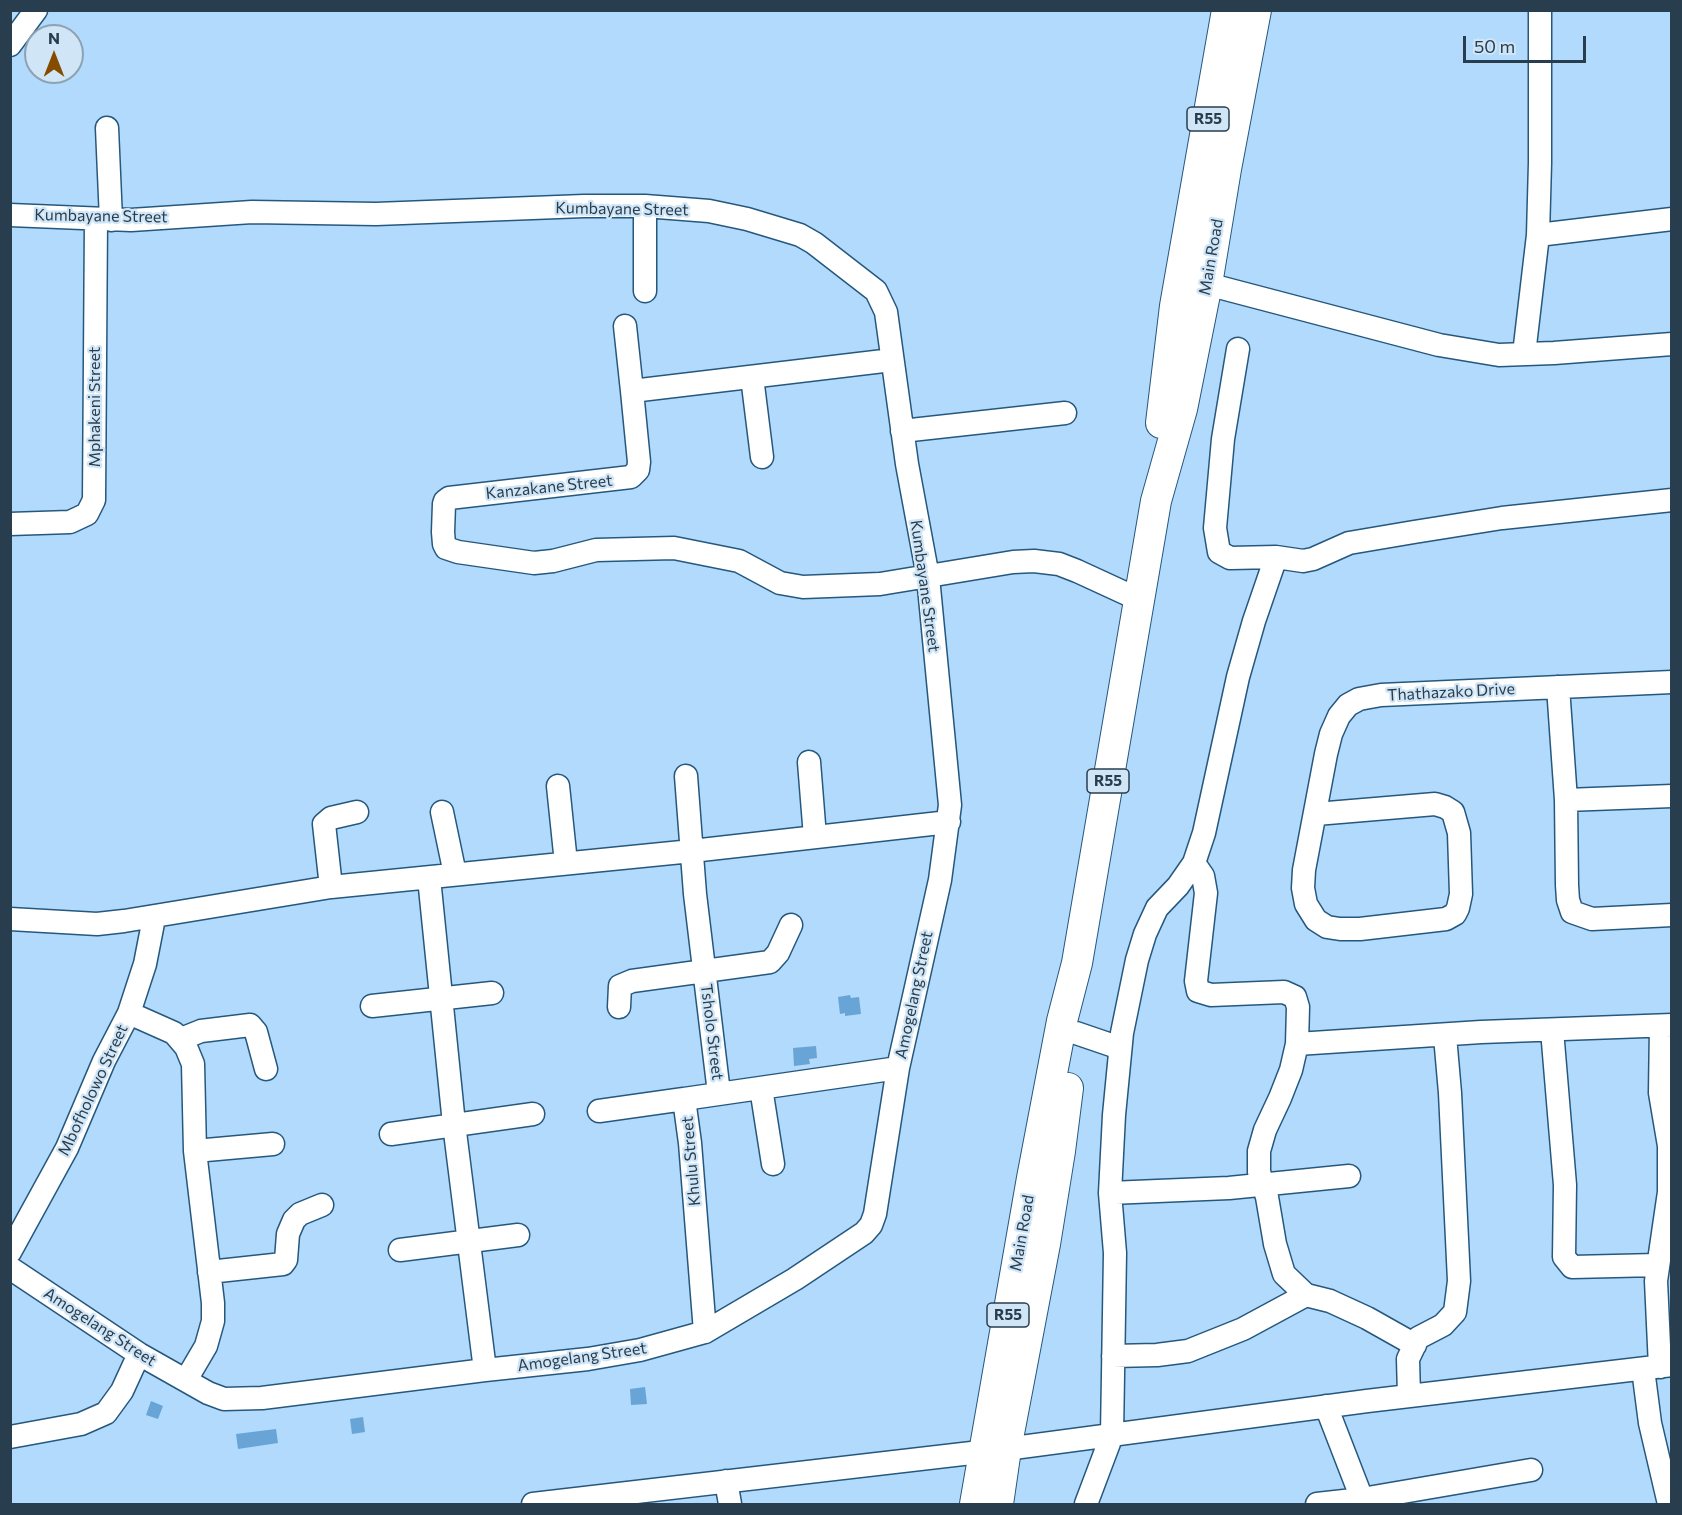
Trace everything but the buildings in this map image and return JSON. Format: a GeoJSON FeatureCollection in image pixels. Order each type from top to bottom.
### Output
{"type":"FeatureCollection","features":[{"type":"Feature","properties":{"kind":"main road","name":"Main Road"},"geometry":{"type":"LineString","coordinates":[[1156,501],[1157,453],[1175,306],[1227,10]]}},
{"type":"Feature","properties":{"kind":"main road","name":"Main Road"},"geometry":{"type":"LineString","coordinates":[[998,1504],[995,1450],[1060,1032],[1077,963],[1156,501],[1182,408],[1207,284],[1256,10]]}},
{"type":"Feature","properties":{"kind":"main road","name":"Main Road"},"geometry":{"type":"LineString","coordinates":[[975,1504],[995,1450],[1045,1244],[1081,998],[1077,963]]}},
{"type":"Feature","properties":{"kind":"street"},"geometry":{"type":"LineString","coordinates":[[10,45],[36,10]]}},
{"type":"Feature","properties":{"kind":"street"},"geometry":{"type":"LineString","coordinates":[[1524,354],[1538,235],[1540,10]]}},
{"type":"Feature","properties":{"kind":"street"},"geometry":{"type":"LineString","coordinates":[[104,219],[107,128]]}},
{"type":"Feature","properties":{"kind":"street","name":"Kumbayane Street"},"geometry":{"type":"LineString","coordinates":[[10,215],[156,219],[252,212],[376,214],[584,206],[645,206],[709,211],[747,219],[800,235],[814,243],[876,291],[886,312],[902,431],[928,577],[946,765]]}},
{"type":"Feature","properties":{"kind":"street"},"geometry":{"type":"LineString","coordinates":[[645,206],[645,291]]}},
{"type":"Feature","properties":{"kind":"street","name":"Mphakeni Street"},"geometry":{"type":"LineString","coordinates":[[10,524],[70,522],[87,514],[94,500],[104,219]]}},
{"type":"Feature","properties":{"kind":"street"},"geometry":{"type":"LineString","coordinates":[[1538,235],[1671,219]]}},
{"type":"Feature","properties":{"kind":"street"},"geometry":{"type":"LineString","coordinates":[[1207,284],[1438,345],[1498,355],[1671,344]]}},
{"type":"Feature","properties":{"kind":"street","name":"Kanzakane Street"},"geometry":{"type":"LineString","coordinates":[[625,326],[638,470],[631,477],[449,498],[444,504],[443,540],[446,548],[458,552],[534,563],[596,550],[674,548],[739,561],[780,583],[803,586],[880,584],[928,577]]}},
{"type":"Feature","properties":{"kind":"street"},"geometry":{"type":"LineString","coordinates":[[1238,349],[1223,439],[1215,528],[1218,552],[1230,558],[1276,557],[1303,561],[1349,543],[1414,532],[1502,518],[1671,500]]}},
{"type":"Feature","properties":{"kind":"street"},"geometry":{"type":"LineString","coordinates":[[632,392],[892,360]]}},
{"type":"Feature","properties":{"kind":"street"},"geometry":{"type":"LineString","coordinates":[[752,376],[762,457]]}},
{"type":"Feature","properties":{"kind":"street"},"geometry":{"type":"LineString","coordinates":[[902,431],[1065,413]]}},
{"type":"Feature","properties":{"kind":"street"},"geometry":{"type":"LineString","coordinates":[[1086,1504],[1112,1435],[1115,1253],[1110,1193],[1114,1115],[1120,1048],[1137,960],[1144,934],[1157,908],[1178,886],[1194,863],[1212,802],[1238,677],[1276,557]]}},
{"type":"Feature","properties":{"kind":"street"},"geometry":{"type":"LineString","coordinates":[[928,577],[1013,562],[1034,561],[1059,564],[1140,600]]}},
{"type":"Feature","properties":{"kind":"street","name":"Thathazako Drive"},"geometry":{"type":"LineString","coordinates":[[1316,814],[1435,804],[1454,812],[1459,833],[1461,894],[1455,914],[1446,919],[1360,929],[1327,927],[1316,920],[1306,904],[1303,888],[1304,870],[1331,734],[1339,716],[1348,705],[1359,699],[1381,695],[1671,682]]}},
{"type":"Feature","properties":{"kind":"street"},"geometry":{"type":"LineString","coordinates":[[1558,687],[1566,800],[1567,885],[1572,912],[1592,919],[1671,915]]}},
{"type":"Feature","properties":{"kind":"street"},"geometry":{"type":"LineString","coordinates":[[808,762],[815,837]]}},
{"type":"Feature","properties":{"kind":"street","name":"Amogelang Street"},"geometry":{"type":"LineString","coordinates":[[10,1268],[139,1354],[208,1393],[224,1399],[241,1400],[588,1359],[640,1350],[705,1332],[795,1279],[864,1233],[871,1225],[875,1214],[898,1068],[940,880],[950,805],[946,765]]}},
{"type":"Feature","properties":{"kind":"street"},"geometry":{"type":"LineString","coordinates":[[686,776],[692,851]]}},
{"type":"Feature","properties":{"kind":"street"},"geometry":{"type":"LineString","coordinates":[[558,786],[567,863]]}},
{"type":"Feature","properties":{"kind":"street"},"geometry":{"type":"LineString","coordinates":[[1566,800],[1671,796]]}},
{"type":"Feature","properties":{"kind":"street"},"geometry":{"type":"LineString","coordinates":[[331,887],[324,824],[331,818],[357,812]]}},
{"type":"Feature","properties":{"kind":"street"},"geometry":{"type":"LineString","coordinates":[[442,812],[455,874]]}},
{"type":"Feature","properties":{"kind":"street"},"geometry":{"type":"LineString","coordinates":[[10,919],[97,924],[154,918],[331,887],[692,851],[949,822]]}},
{"type":"Feature","properties":{"kind":"street","name":"Tsholo Street"},"geometry":{"type":"LineString","coordinates":[[692,851],[719,1093]]}},
{"type":"Feature","properties":{"kind":"street"},"geometry":{"type":"LineString","coordinates":[[1194,863],[1203,876],[1206,893],[1196,981],[1198,991],[1211,995],[1284,992],[1295,997],[1298,1007],[1297,1044],[1291,1070],[1281,1098],[1265,1130],[1259,1151],[1259,1172],[1284,1274],[1306,1294],[1330,1301],[1367,1318],[1414,1346]]}},
{"type":"Feature","properties":{"kind":"street"},"geometry":{"type":"LineString","coordinates":[[429,878],[454,1124],[485,1370]]}},
{"type":"Feature","properties":{"kind":"street","name":"Mbofholowo Street"},"geometry":{"type":"LineString","coordinates":[[10,1252],[50,1183],[104,1061],[129,1013],[142,974],[154,918]]}},
{"type":"Feature","properties":{"kind":"street","name":"Tsholo Street"},"geometry":{"type":"LineString","coordinates":[[619,1007],[619,989],[624,984],[770,962],[775,958],[791,925]]}},
{"type":"Feature","properties":{"kind":"street"},"geometry":{"type":"LineString","coordinates":[[372,1006],[492,993]]}},
{"type":"Feature","properties":{"kind":"street"},"geometry":{"type":"LineString","coordinates":[[129,1013],[166,1028],[181,1039],[193,1064],[195,1151],[213,1303],[211,1332],[206,1346],[186,1380]]}},
{"type":"Feature","properties":{"kind":"street"},"geometry":{"type":"LineString","coordinates":[[181,1039],[201,1031],[250,1026],[256,1032],[266,1069]]}},
{"type":"Feature","properties":{"kind":"street"},"geometry":{"type":"LineString","coordinates":[[1297,1044],[1481,1032],[1666,1026],[1660,1093],[1669,1146],[1669,1192],[1665,1230],[1657,1265],[1658,1367],[1650,1423],[1669,1504]]}},
{"type":"Feature","properties":{"kind":"street"},"geometry":{"type":"LineString","coordinates":[[1552,1030],[1565,1185],[1564,1257],[1572,1267],[1657,1265]]}},
{"type":"Feature","properties":{"kind":"street"},"geometry":{"type":"LineString","coordinates":[[1076,1033],[1120,1048]]}},
{"type":"Feature","properties":{"kind":"street"},"geometry":{"type":"LineString","coordinates":[[1409,1396],[1408,1359],[1418,1338],[1443,1325],[1455,1312],[1459,1281],[1445,1035]]}},
{"type":"Feature","properties":{"kind":"street","name":"Khulu Street"},"geometry":{"type":"LineString","coordinates":[[705,1332],[690,1143],[684,1099],[898,1068]]}},
{"type":"Feature","properties":{"kind":"street"},"geometry":{"type":"LineString","coordinates":[[761,1088],[773,1164]]}},
{"type":"Feature","properties":{"kind":"street"},"geometry":{"type":"LineString","coordinates":[[599,1111],[684,1099]]}},
{"type":"Feature","properties":{"kind":"street"},"geometry":{"type":"LineString","coordinates":[[391,1134],[533,1114]]}},
{"type":"Feature","properties":{"kind":"street"},"geometry":{"type":"LineString","coordinates":[[195,1151],[273,1144]]}},
{"type":"Feature","properties":{"kind":"street"},"geometry":{"type":"LineString","coordinates":[[1110,1193],[1263,1185],[1349,1176]]}},
{"type":"Feature","properties":{"kind":"street"},"geometry":{"type":"LineString","coordinates":[[209,1272],[284,1264],[288,1234],[294,1220],[300,1214],[322,1205]]}},
{"type":"Feature","properties":{"kind":"street"},"geometry":{"type":"LineString","coordinates":[[400,1250],[518,1235]]}},
{"type":"Feature","properties":{"kind":"street"},"geometry":{"type":"LineString","coordinates":[[1113,1356],[1157,1355],[1188,1351],[1244,1329],[1306,1294]]}},
{"type":"Feature","properties":{"kind":"street"},"geometry":{"type":"LineString","coordinates":[[10,1437],[81,1424],[106,1413],[122,1391],[139,1354]]}},
{"type":"Feature","properties":{"kind":"street"},"geometry":{"type":"LineString","coordinates":[[532,1504],[995,1450],[1326,1406],[1658,1367]]}},
{"type":"Feature","properties":{"kind":"street"},"geometry":{"type":"LineString","coordinates":[[1326,1406],[1362,1499]]}},
{"type":"Feature","properties":{"kind":"street"},"geometry":{"type":"LineString","coordinates":[[1317,1504],[1362,1499],[1531,1470]]}},
{"type":"Feature","properties":{"kind":"street"},"geometry":{"type":"LineString","coordinates":[[726,1481],[730,1504]]}}]}
